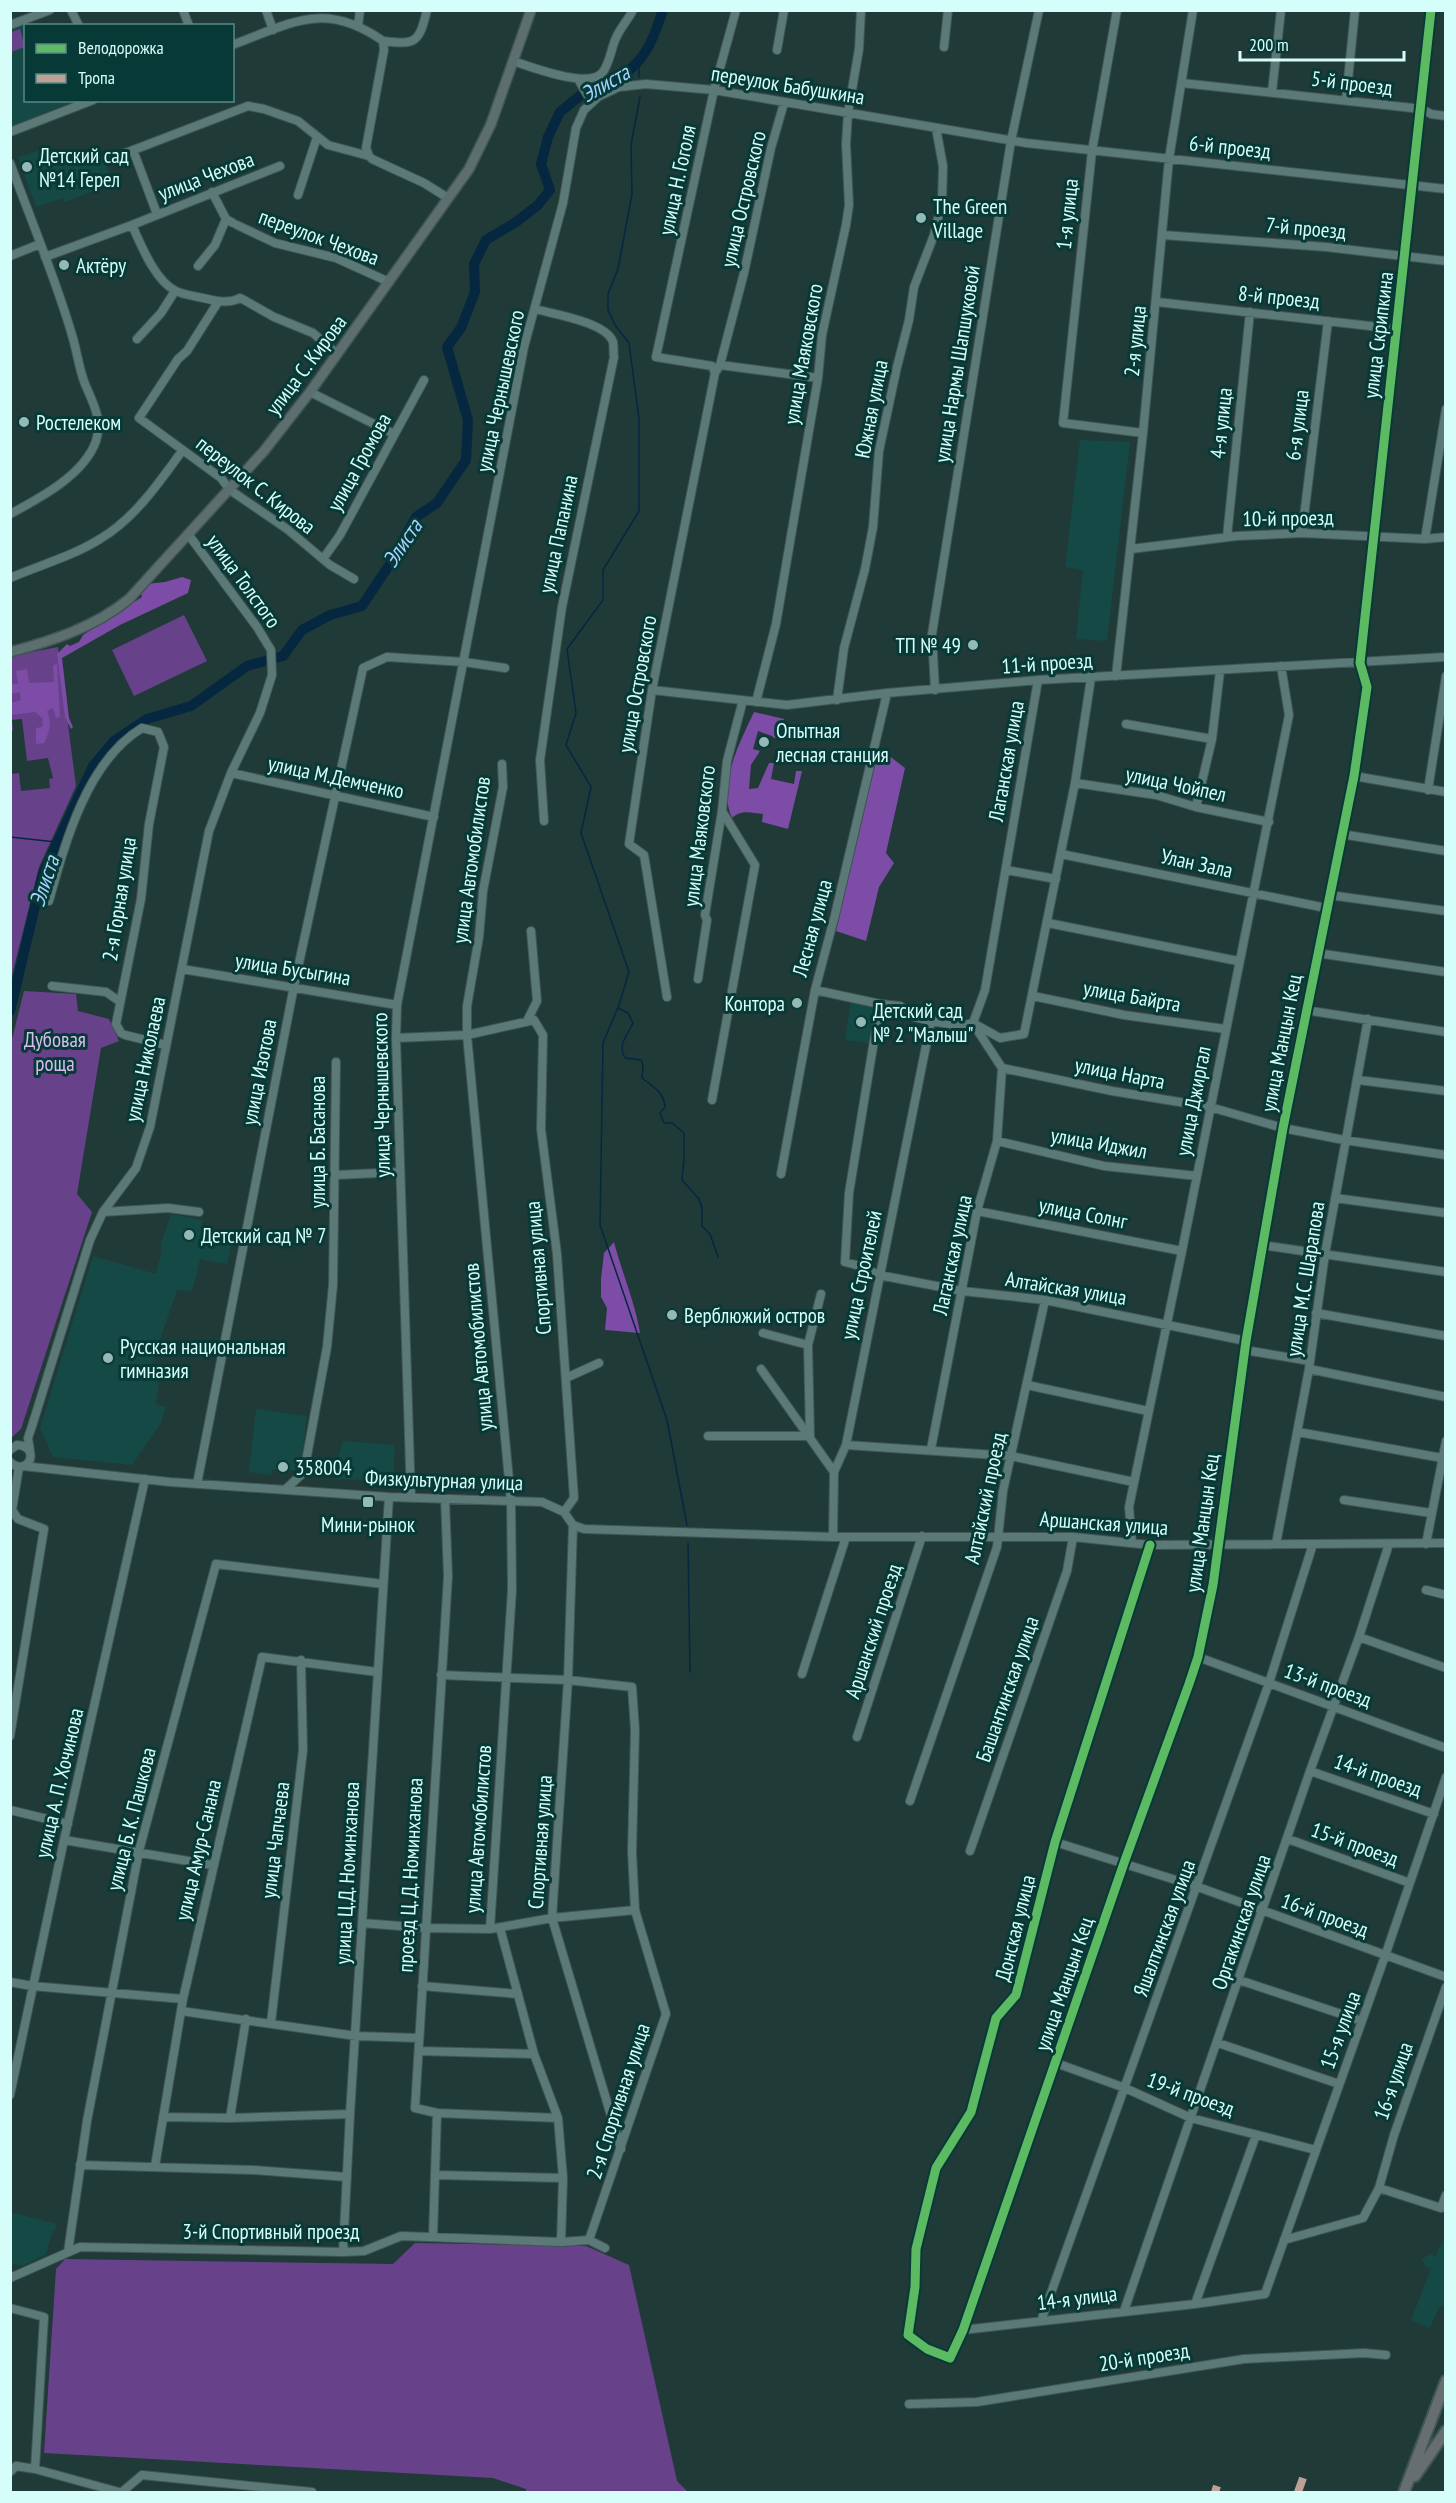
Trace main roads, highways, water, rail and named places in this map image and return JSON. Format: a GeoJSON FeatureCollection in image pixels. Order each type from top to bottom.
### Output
{"type":"FeatureCollection","features":[{"type":"Feature","properties":{"kind":"highway"},"geometry":{"type":"LineString","coordinates":[[1405,2493],[1446,2380]]}},
{"type":"Feature","properties":{"kind":"highway"},"geometry":{"type":"LineString","coordinates":[[1405,2493],[1446,2431]]}},
{"type":"Feature","properties":{"kind":"main road","name":"улица С. Кирова"},"geometry":{"type":"LineString","coordinates":[[10,652],[72,632],[119,607],[129,599],[230,490],[310,392],[481,148],[492,124],[531,10]]}},
{"type":"Feature","properties":{"kind":"waterway","name":"Элиста"},"geometry":{"type":"LineString","coordinates":[[590,88],[621,76],[637,63],[648,48],[663,10]]}},
{"type":"Feature","properties":{"kind":"waterway"},"geometry":{"type":"LineString","coordinates":[[639,64],[639,77]]}},
{"type":"Feature","properties":{"kind":"waterway","name":"Элиста"},"geometry":{"type":"LineString","coordinates":[[10,1011],[43,873],[93,766],[114,741],[147,719],[191,706],[247,666],[283,656],[302,630],[330,615],[362,606],[390,564],[416,517],[437,503],[466,460],[468,420],[447,347],[461,328],[475,292],[474,264],[486,240],[516,222],[538,205],[550,190],[541,164],[548,137],[560,112],[581,95]]}},
{"type":"Feature","properties":{"kind":"waterway"},"geometry":{"type":"LineString","coordinates":[[640,97],[631,145],[632,194],[618,269],[608,294],[608,310],[615,325],[629,343],[639,419],[639,511],[603,570],[603,600],[567,649],[576,713],[566,745],[591,787],[581,833],[629,972],[619,1005],[603,1043],[600,1225],[667,1420],[687,1525]]}},
{"type":"Feature","properties":{"kind":"waterway"},"geometry":{"type":"LineString","coordinates":[[10,837],[56,842]]}},
{"type":"Feature","properties":{"kind":"waterway"},"geometry":{"type":"LineString","coordinates":[[618,1008],[628,1013],[633,1023],[622,1048],[625,1058],[641,1060],[642,1078],[663,1097],[665,1107],[660,1113],[664,1123],[672,1123],[684,1133],[682,1180],[699,1199],[702,1208],[702,1226],[710,1234],[718,1257]]}},
{"type":"Feature","properties":{"kind":"waterway"},"geometry":{"type":"LineString","coordinates":[[688,1543],[690,1672]]}},
{"type":"Feature","properties":{"kind":"place","name":"Детский сад №14 Герел"},"geometry":{"type":"Point","coordinates":[27,167]}},
{"type":"Feature","properties":{"kind":"place","name":"The Green Village"},"geometry":{"type":"Point","coordinates":[921,218]}},
{"type":"Feature","properties":{"kind":"place","name":"Актёру"},"geometry":{"type":"Point","coordinates":[64,265]}},
{"type":"Feature","properties":{"kind":"place","name":"Ростелеком"},"geometry":{"type":"Point","coordinates":[24,422]}},
{"type":"Feature","properties":{"kind":"place","name":"ТП № 49"},"geometry":{"type":"Point","coordinates":[973,645]}},
{"type":"Feature","properties":{"kind":"place","name":"Опытная лесная станция"},"geometry":{"type":"Point","coordinates":[764,742]}},
{"type":"Feature","properties":{"kind":"place","name":"Контора"},"geometry":{"type":"Point","coordinates":[797,1003]}},
{"type":"Feature","properties":{"kind":"place","name":"Детский сад № 2 \"Малыш\""},"geometry":{"type":"Point","coordinates":[861,1022]}},
{"type":"Feature","properties":{"kind":"place","name":"Детский сад № 7"},"geometry":{"type":"Point","coordinates":[189,1235]}},
{"type":"Feature","properties":{"kind":"place","name":"Верблюжий остров"},"geometry":{"type":"Point","coordinates":[672,1315]}},
{"type":"Feature","properties":{"kind":"place","name":"Русская национальная гимназия"},"geometry":{"type":"Point","coordinates":[108,1358]}},
{"type":"Feature","properties":{"kind":"place","name":"358004"},"geometry":{"type":"Point","coordinates":[283,1467]}},
{"type":"Feature","properties":{"kind":"place","name":"Мини-рынок"},"geometry":{"type":"Point","coordinates":[368,1502]}},
{"type":"Feature","properties":{"kind":"park label","name":"Дубовая роща"},"geometry":{"type":"Point","coordinates":[55,1051]}}]}
